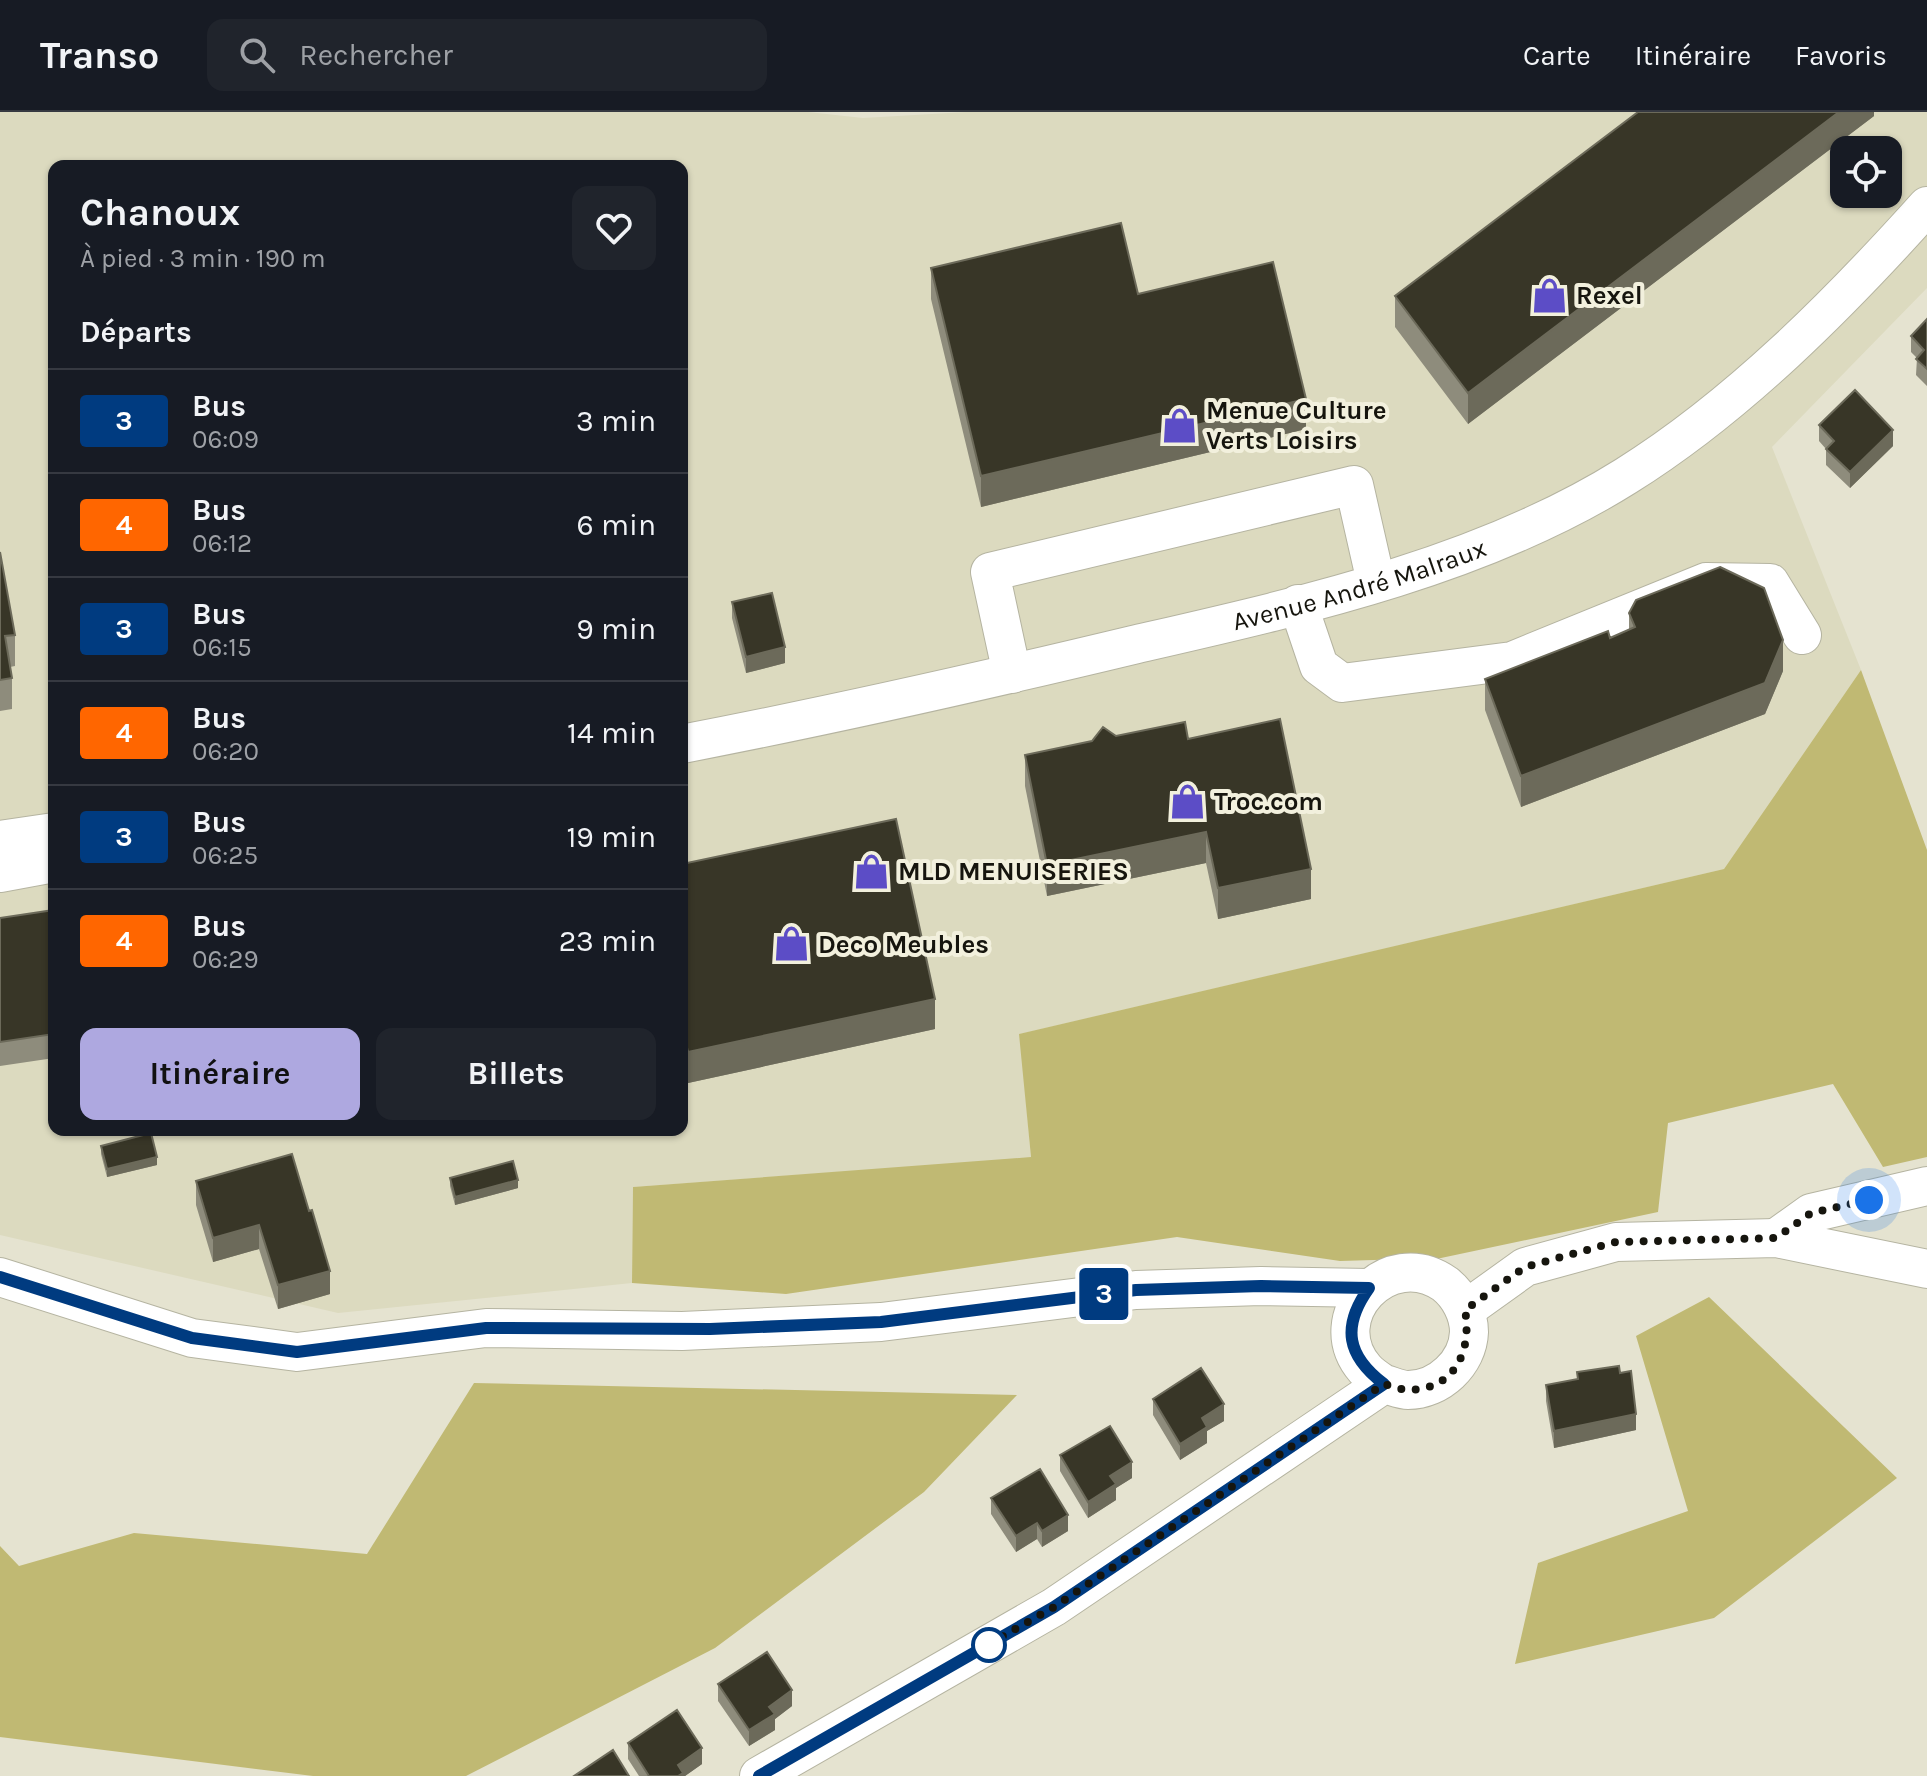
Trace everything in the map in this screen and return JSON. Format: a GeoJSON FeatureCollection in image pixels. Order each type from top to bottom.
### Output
{"type":"FeatureCollection","features":[{"type":"Feature","properties":{"kind":"street","name":"Avenue André Malraux"},"geometry":{"type":"LineString","coordinates":[[688,743],[1012,674],[1298,604],[1376,582],[1519,531],[1572,507],[1627,475],[1720,409],[1817,320],[1927,206]]}},
{"type":"Feature","properties":{"kind":"street"},"geometry":{"type":"LineString","coordinates":[[1012,674],[990,572],[1354,485],[1376,582]]}},
{"type":"Feature","properties":{"kind":"street"},"geometry":{"type":"LineString","coordinates":[[1298,604],[1319,666],[1342,683],[1512,661],[1706,582],[1770,583],[1802,635]]}},
{"type":"Feature","properties":{"kind":"street"},"geometry":{"type":"LineString","coordinates":[[0,840],[48,833]]}},
{"type":"Feature","properties":{"kind":"street"},"geometry":{"type":"LineString","coordinates":[[0,873],[48,864]]}},
{"type":"Feature","properties":{"kind":"street"},"geometry":{"type":"LineString","coordinates":[[1776,1238],[1811,1213],[1927,1186]]}},
{"type":"Feature","properties":{"kind":"street"},"geometry":{"type":"LineString","coordinates":[[1465,1310],[1525,1267],[1616,1242],[1776,1238],[1927,1269]]}},
{"type":"Feature","properties":{"kind":"street"},"geometry":{"type":"LineString","coordinates":[[1411,1272],[1434,1276],[1453,1291],[1465,1310],[1469,1332],[1464,1355],[1450,1374],[1430,1386],[1407,1390],[1384,1384],[1366,1370],[1354,1351],[1350,1328],[1356,1306],[1369,1288],[1388,1275],[1411,1272]]}},
{"type":"Feature","properties":{"kind":"street"},"geometry":{"type":"LineString","coordinates":[[0,1277],[192,1338],[297,1352],[486,1328],[697,1330],[881,1322],[1136,1290],[1261,1286],[1369,1288]]}},
{"type":"Feature","properties":{"kind":"street"},"geometry":{"type":"LineString","coordinates":[[759,1776],[800,1765],[1054,1607],[1384,1384]]}},
{"type":"Feature","properties":{"kind":"shaded area"},"geometry":{"type":"Polygon","coordinates":[[[0,112],[808,112],[863,118],[966,112],[1927,112],[1927,288],[1772,447],[1861,670],[1724,869],[1020,1034],[1031,1158],[633,1187],[632,1283],[338,1313],[0,1235],[0,112]]]}},
{"type":"Feature","properties":{"kind":"shaded area"},"geometry":{"type":"Polygon","coordinates":[[[1861,670],[1927,850],[1927,1157],[1883,1167],[1833,1084],[1668,1123],[1658,1212],[1441,1258],[1340,1261],[1177,1237],[786,1294],[632,1283],[633,1187],[1031,1157],[1019,1034],[1724,869],[1861,670]]]}},
{"type":"Feature","properties":{"kind":"shaded area"},"geometry":{"type":"Polygon","coordinates":[[[1709,1297],[1897,1478],[1714,1618],[1515,1664],[1538,1563],[1688,1511],[1636,1336],[1709,1297]]]}},
{"type":"Feature","properties":{"kind":"shaded area"},"geometry":{"type":"Polygon","coordinates":[[[474,1383],[1017,1395],[924,1492],[715,1648],[466,1776],[313,1776],[0,1737],[0,1546],[19,1566],[134,1533],[367,1554],[474,1383]]]}},
{"type":"Feature","properties":{"kind":"building"},"geometry":{"type":"Polygon","coordinates":[[[1638,112],[1839,112],[1468,393],[1395,296],[1638,112]]]}},
{"type":"Feature","properties":{"kind":"building"},"geometry":{"type":"Polygon","coordinates":[[[1121,223],[1138,294],[1273,262],[1306,399],[981,476],[931,268],[1121,223]]]}},
{"type":"Feature","properties":{"kind":"building"},"geometry":{"type":"Polygon","coordinates":[[[1927,319],[1927,369],[1916,359],[1924,350],[1911,336],[1927,319]]]}},
{"type":"Feature","properties":{"kind":"building"},"geometry":{"type":"Polygon","coordinates":[[[1855,390],[1893,430],[1850,472],[1826,449],[1834,441],[1819,425],[1855,390]]]}},
{"type":"Feature","properties":{"kind":"building"},"geometry":{"type":"Polygon","coordinates":[[[0,552],[15,635],[5,636],[12,678],[0,680],[0,552]]]}},
{"type":"Feature","properties":{"kind":"building"},"geometry":{"type":"Polygon","coordinates":[[[1720,567],[1764,588],[1783,640],[1765,683],[1521,776],[1485,679],[1608,631],[1610,638],[1635,627],[1629,613],[1636,600],[1720,567]]]}},
{"type":"Feature","properties":{"kind":"building"},"geometry":{"type":"Polygon","coordinates":[[[772,593],[785,647],[746,657],[732,602],[772,593]]]}},
{"type":"Feature","properties":{"kind":"building"},"geometry":{"type":"Polygon","coordinates":[[[1280,719],[1311,869],[1218,888],[1206,832],[1047,865],[1025,755],[1092,741],[1103,727],[1116,736],[1185,722],[1188,739],[1280,719]]]}},
{"type":"Feature","properties":{"kind":"building"},"geometry":{"type":"Polygon","coordinates":[[[896,819],[935,999],[688,1052],[688,863],[896,819]]]}},
{"type":"Feature","properties":{"kind":"building"},"geometry":{"type":"Polygon","coordinates":[[[48,911],[48,1035],[0,1042],[0,918],[48,911]]]}},
{"type":"Feature","properties":{"kind":"building"},"geometry":{"type":"Polygon","coordinates":[[[152,1136],[157,1157],[107,1169],[101,1146],[152,1136]]]}},
{"type":"Feature","properties":{"kind":"building"},"geometry":{"type":"Polygon","coordinates":[[[292,1154],[330,1271],[278,1285],[259,1225],[213,1238],[196,1181],[292,1154]]]}},
{"type":"Feature","properties":{"kind":"building"},"geometry":{"type":"Polygon","coordinates":[[[513,1161],[518,1180],[455,1197],[450,1178],[513,1161]]]}},
{"type":"Feature","properties":{"kind":"building"},"geometry":{"type":"Polygon","coordinates":[[[1619,1366],[1620,1373],[1631,1371],[1636,1414],[1554,1431],[1546,1385],[1578,1379],[1577,1372],[1619,1366]]]}},
{"type":"Feature","properties":{"kind":"building"},"geometry":{"type":"Polygon","coordinates":[[[1201,1368],[1224,1404],[1202,1418],[1207,1427],[1180,1444],[1153,1399],[1201,1368]]]}},
{"type":"Feature","properties":{"kind":"building"},"geometry":{"type":"Polygon","coordinates":[[[1110,1426],[1132,1462],[1110,1476],[1116,1484],[1088,1502],[1060,1455],[1110,1426]]]}},
{"type":"Feature","properties":{"kind":"building"},"geometry":{"type":"Polygon","coordinates":[[[1040,1469],[1068,1515],[1042,1531],[1037,1523],[1016,1536],[991,1498],[1040,1469]]]}},
{"type":"Feature","properties":{"kind":"building"},"geometry":{"type":"Polygon","coordinates":[[[767,1652],[792,1690],[769,1707],[775,1714],[749,1730],[718,1684],[767,1652]]]}},
{"type":"Feature","properties":{"kind":"building"},"geometry":{"type":"Polygon","coordinates":[[[677,1710],[702,1748],[678,1765],[683,1773],[678,1776],[649,1776],[628,1743],[677,1710]]]}},
{"type":"Feature","properties":{"kind":"building"},"geometry":{"type":"Polygon","coordinates":[[[613,1750],[629,1776],[574,1776],[613,1750]]]}},
{"type":"Feature","properties":{"kind":"bus line","name":"3"},"geometry":{"type":"LineString","coordinates":[[0,1277],[192,1338],[297,1352],[486,1328],[682,1331],[881,1322],[1136,1290],[1261,1286],[1369,1288],[1356,1306],[1350,1328],[1354,1351],[1366,1370],[1384,1384],[1054,1607],[759,1776]]}},
{"type":"Feature","properties":{"kind":"place","name":"Rexel"},"geometry":{"type":"Point","coordinates":[1550,295]}},
{"type":"Feature","properties":{"kind":"place","name":"Menue Culture Verts Loisirs"},"geometry":{"type":"Point","coordinates":[1180,425]}},
{"type":"Feature","properties":{"kind":"place","name":"Troc.com"},"geometry":{"type":"Point","coordinates":[1188,801]}},
{"type":"Feature","properties":{"kind":"place","name":"MLD MENUISERIES"},"geometry":{"type":"Point","coordinates":[872,871]}},
{"type":"Feature","properties":{"kind":"place","name":"Deco Meubles"},"geometry":{"type":"Point","coordinates":[792,944]}},
{"type":"Feature","properties":{"kind":"route"},"geometry":{"type":"LineString","coordinates":[[989,1645],[977,1651],[1054,1607],[1384,1384],[1407,1390],[1430,1386],[1450,1374],[1464,1355],[1469,1332],[1465,1310],[1525,1267],[1616,1242],[1776,1238],[1811,1213],[1869,1200]]}}]}
